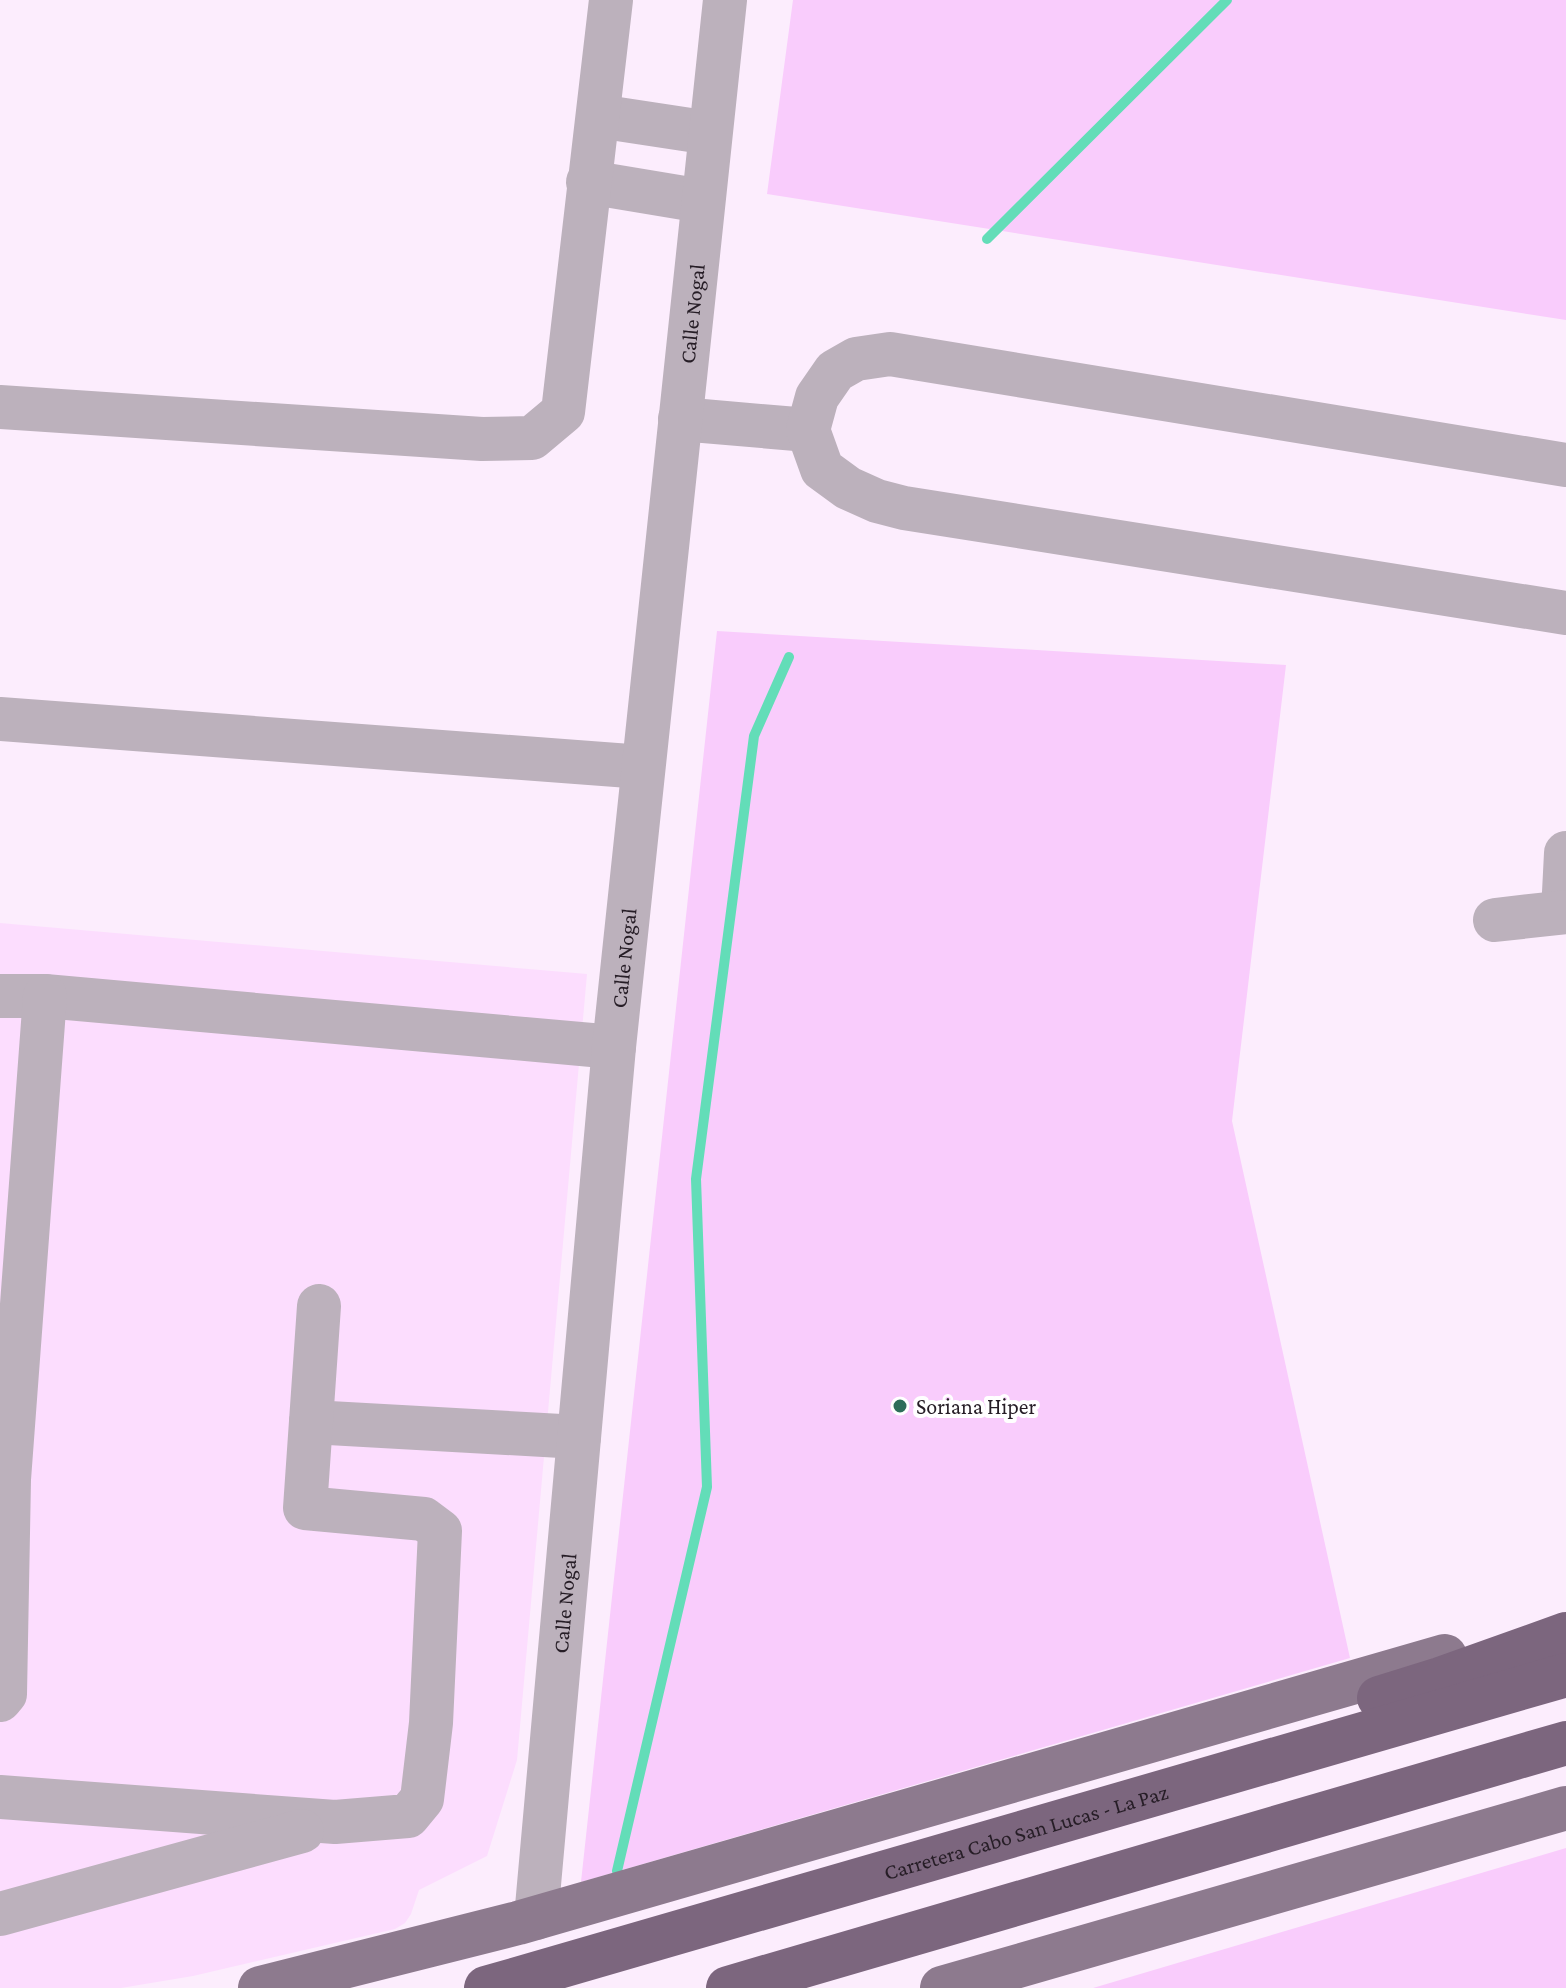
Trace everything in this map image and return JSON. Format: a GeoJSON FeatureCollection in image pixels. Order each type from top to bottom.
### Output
{"type":"FeatureCollection","features":[{"type":"Feature","properties":{"kind":"highway"},"geometry":{"type":"LineString","coordinates":[[1104,1810],[1305,1720],[1440,1679],[1566,1634]]}},
{"type":"Feature","properties":{"kind":"highway","name":"Carretera Cabo San Lucas - La Paz"},"geometry":{"type":"LineString","coordinates":[[486,1988],[1566,1675]]}},
{"type":"Feature","properties":{"kind":"highway"},"geometry":{"type":"LineString","coordinates":[[728,1988],[1566,1743]]}},
{"type":"Feature","properties":{"kind":"main road"},"geometry":{"type":"LineString","coordinates":[[260,1988],[536,1918],[1566,1621]]}},
{"type":"Feature","properties":{"kind":"main road"},"geometry":{"type":"LineString","coordinates":[[942,1988],[1566,1808]]}},
{"type":"Feature","properties":{"kind":"street"},"geometry":{"type":"LineString","coordinates":[[0,407],[482,439],[532,438],[563,412],[611,0]]}},
{"type":"Feature","properties":{"kind":"street","name":"Calle Nogal"},"geometry":{"type":"LineString","coordinates":[[536,1918],[614,1047],[725,0]]}},
{"type":"Feature","properties":{"kind":"street"},"geometry":{"type":"LineString","coordinates":[[598,116],[710,133]]}},
{"type":"Feature","properties":{"kind":"street"},"geometry":{"type":"LineString","coordinates":[[588,182],[702,201]]}},
{"type":"Feature","properties":{"kind":"street"},"geometry":{"type":"LineString","coordinates":[[1566,465],[890,354],[856,359],[835,371],[817,397],[808,430],[822,469],[848,488],[877,501],[904,508],[1566,613]]}},
{"type":"Feature","properties":{"kind":"street"},"geometry":{"type":"LineString","coordinates":[[680,419],[808,430]]}},
{"type":"Feature","properties":{"kind":"street"},"geometry":{"type":"LineString","coordinates":[[0,719],[643,767]]}},
{"type":"Feature","properties":{"kind":"street"},"geometry":{"type":"LineString","coordinates":[[1495,920],[1565,912],[1566,853]]}},
{"type":"Feature","properties":{"kind":"street"},"geometry":{"type":"LineString","coordinates":[[0,996],[45,996],[614,1047]]}},
{"type":"Feature","properties":{"kind":"street"},"geometry":{"type":"LineString","coordinates":[[0,1700],[5,1694],[9,1479],[45,996]]}},
{"type":"Feature","properties":{"kind":"street"},"geometry":{"type":"LineString","coordinates":[[0,1797],[335,1822],[408,1816],[422,1799],[431,1723],[440,1531],[424,1519],[305,1508],[319,1306]]}},
{"type":"Feature","properties":{"kind":"street"},"geometry":{"type":"LineString","coordinates":[[311,1422],[579,1437]]}},
{"type":"Feature","properties":{"kind":"street"},"geometry":{"type":"LineString","coordinates":[[0,1914],[335,1822]]}},
{"type":"Feature","properties":{"kind":"shaded area"},"geometry":{"type":"Polygon","coordinates":[[[793,0],[1566,0],[1566,320],[767,194],[793,0]]]}},
{"type":"Feature","properties":{"kind":"shaded area"},"geometry":{"type":"Polygon","coordinates":[[[717,631],[1286,665],[1232,1121],[1350,1658],[581,1882],[717,631]]]}},
{"type":"Feature","properties":{"kind":"shaded area"},"geometry":{"type":"Polygon","coordinates":[[[0,923],[587,974],[517,1760],[487,1856],[419,1890],[411,1914],[405,1923],[395,1929],[193,1976],[121,1988],[0,1988],[0,923]]]}},
{"type":"Feature","properties":{"kind":"shaded area"},"geometry":{"type":"Polygon","coordinates":[[[1566,1848],[1566,1988],[1093,1988],[1566,1848]]]}},
{"type":"Feature","properties":{"kind":"waterway"},"geometry":{"type":"LineString","coordinates":[[987,239],[1227,0]]}},
{"type":"Feature","properties":{"kind":"waterway"},"geometry":{"type":"LineString","coordinates":[[617,1871],[707,1487],[696,1179],[754,736],[789,657]]}},
{"type":"Feature","properties":{"kind":"place","name":"Soriana Hiper"},"geometry":{"type":"Point","coordinates":[900,1406]}}]}
